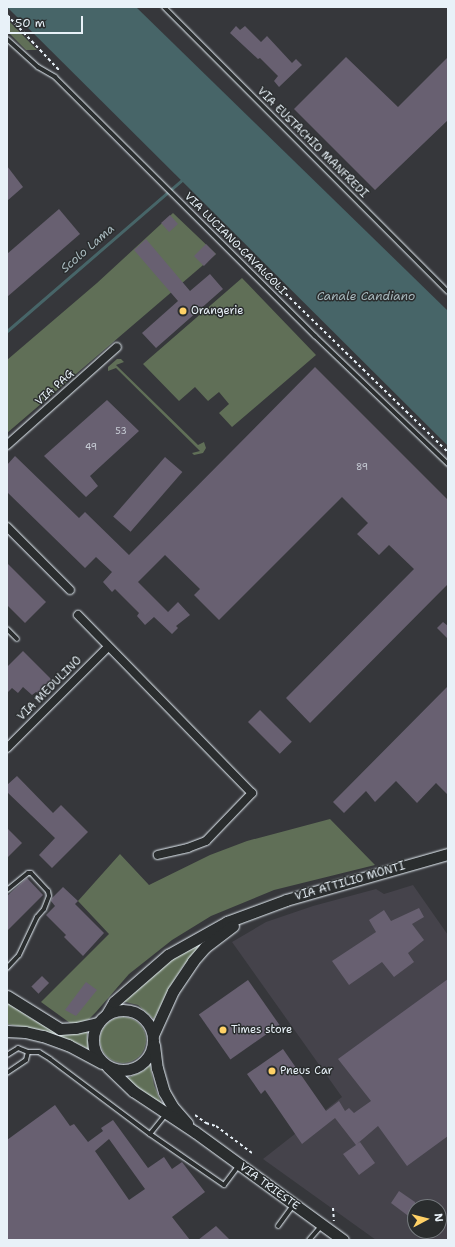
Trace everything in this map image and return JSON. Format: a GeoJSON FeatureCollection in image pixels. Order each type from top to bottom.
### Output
{"type":"FeatureCollection","features":[{"type":"Feature","properties":{"kind":"main road","name":"VIA ATTILIO MONTI"},"geometry":{"type":"LineString","coordinates":[[107,1014],[114,1002],[168,955],[227,922],[286,900],[448,854]]}},
{"type":"Feature","properties":{"kind":"main road","name":"VIA ATTILIO MONTI"},"geometry":{"type":"LineString","coordinates":[[153,1038],[173,991],[193,961],[205,947],[253,912]]}},
{"type":"Feature","properties":{"kind":"main road"},"geometry":{"type":"LineString","coordinates":[[7,996],[60,1029],[98,1023]]}},
{"type":"Feature","properties":{"kind":"main road"},"geometry":{"type":"LineString","coordinates":[[122,1010],[136,1012],[147,1022],[153,1038],[151,1052],[146,1061],[138,1067],[123,1070],[106,1065],[94,1048],[92,1040],[98,1023],[107,1014],[122,1010]]}},
{"type":"Feature","properties":{"kind":"main road","name":"VIA TRIESTE"},"geometry":{"type":"LineString","coordinates":[[7,1031],[25,1032],[43,1036],[68,1045],[106,1065],[123,1082],[166,1114],[195,1132],[343,1240]]}},
{"type":"Feature","properties":{"kind":"main road","name":"VIA TRIESTE"},"geometry":{"type":"LineString","coordinates":[[153,1038],[157,1068],[164,1092],[172,1106],[195,1132]]}},
{"type":"Feature","properties":{"kind":"street","name":"VIA PAG"},"geometry":{"type":"LineString","coordinates":[[7,445],[117,347]]}},
{"type":"Feature","properties":{"kind":"street"},"geometry":{"type":"LineString","coordinates":[[7,527],[70,590]]}},
{"type":"Feature","properties":{"kind":"street"},"geometry":{"type":"LineString","coordinates":[[78,615],[252,793],[206,841],[188,848],[158,855]]}},
{"type":"Feature","properties":{"kind":"street","name":"VIA MEDULINO"},"geometry":{"type":"LineString","coordinates":[[7,748],[108,647]]}},
{"type":"Feature","properties":{"kind":"lane","name":"VIA EUSTACHIO MANFREDI"},"geometry":{"type":"LineString","coordinates":[[164,7],[448,292]]}},
{"type":"Feature","properties":{"kind":"lane","name":"VIA LUCIANO CAVALCOLI"},"geometry":{"type":"LineString","coordinates":[[7,39],[38,67],[55,77],[159,182],[448,464]]}},
{"type":"Feature","properties":{"kind":"lane"},"geometry":{"type":"LineString","coordinates":[[7,630],[17,639]]}},
{"type":"Feature","properties":{"kind":"lane"},"geometry":{"type":"LineString","coordinates":[[7,890],[28,873],[31,873],[48,891],[49,896],[44,909],[37,917],[19,955],[7,968]]}},
{"type":"Feature","properties":{"kind":"lane"},"geometry":{"type":"LineString","coordinates":[[7,1055],[18,1048],[28,1052],[40,1052],[150,1134],[224,1185],[239,1165]]}},
{"type":"Feature","properties":{"kind":"lane"},"geometry":{"type":"LineString","coordinates":[[7,1073],[26,1060],[28,1052]]}},
{"type":"Feature","properties":{"kind":"lane"},"geometry":{"type":"LineString","coordinates":[[150,1134],[166,1114]]}},
{"type":"Feature","properties":{"kind":"lane"},"geometry":{"type":"LineString","coordinates":[[278,1226],[294,1204]]}},
{"type":"Feature","properties":{"kind":"lane"},"geometry":{"type":"LineString","coordinates":[[309,1240],[322,1225]]}},
{"type":"Feature","properties":{"kind":"path"},"geometry":{"type":"LineString","coordinates":[[7,15],[40,50]]}},
{"type":"Feature","properties":{"kind":"path"},"geometry":{"type":"LineString","coordinates":[[202,212],[448,452]]}},
{"type":"Feature","properties":{"kind":"path"},"geometry":{"type":"LineString","coordinates":[[191,1112],[206,1123],[216,1126],[252,1152]]}},
{"type":"Feature","properties":{"kind":"path"},"geometry":{"type":"LineString","coordinates":[[333,1208],[334,1223]]}},
{"type":"Feature","properties":{"kind":"shaded area"},"geometry":{"type":"Polygon","coordinates":[[[413,885],[448,935],[448,1240],[376,1240],[263,1159],[342,1097],[232,942],[266,922],[313,906],[376,889],[384,894],[413,885]]]}},
{"type":"Feature","properties":{"kind":"green space"},"geometry":{"type":"Polygon","coordinates":[[[7,19],[37,50],[26,50],[7,31],[7,19]]]}},
{"type":"Feature","properties":{"kind":"green space"},"geometry":{"type":"Polygon","coordinates":[[[173,213],[216,254],[7,433],[7,360],[97,283],[173,213]]]}},
{"type":"Feature","properties":{"kind":"green space"},"geometry":{"type":"Polygon","coordinates":[[[242,278],[316,355],[232,427],[219,413],[229,404],[219,392],[208,401],[195,387],[179,401],[143,364],[242,278]]]}},
{"type":"Feature","properties":{"kind":"green space"},"geometry":{"type":"Polygon","coordinates":[[[117,359],[121,359],[124,362],[116,365],[198,445],[204,442],[206,448],[203,453],[194,455],[192,453],[200,451],[116,368],[108,371],[108,367],[117,359]]]}},
{"type":"Feature","properties":{"kind":"green space"},"geometry":{"type":"Polygon","coordinates":[[[330,819],[375,865],[274,890],[211,916],[172,940],[129,974],[89,1019],[77,1024],[70,1023],[41,1002],[109,934],[78,901],[120,854],[149,885],[210,855],[247,841],[330,819]]]}},
{"type":"Feature","properties":{"kind":"green space"},"geometry":{"type":"Polygon","coordinates":[[[200,941],[203,945],[183,966],[170,986],[154,1019],[138,1005],[121,1001],[141,982],[176,956],[200,941]]]}},
{"type":"Feature","properties":{"kind":"green space"},"geometry":{"type":"Polygon","coordinates":[[[7,1002],[32,1019],[59,1033],[87,1029],[87,1039],[91,1051],[79,1044],[45,1031],[7,1024],[7,1002]]]}},
{"type":"Feature","properties":{"kind":"green space"},"geometry":{"type":"Polygon","coordinates":[[[128,1017],[140,1023],[145,1031],[145,1049],[140,1057],[132,1062],[118,1063],[106,1057],[101,1049],[100,1035],[106,1023],[114,1018],[128,1017]]]}},
{"type":"Feature","properties":{"kind":"green space"},"geometry":{"type":"Polygon","coordinates":[[[150,1065],[154,1085],[162,1105],[127,1080],[128,1078],[143,1071],[150,1065]]]}},
{"type":"Feature","properties":{"kind":"water","name":"Canale Candiano"},"geometry":{"type":"Polygon","coordinates":[[[7,7],[136,7],[448,311],[448,446],[7,7]]]}},
{"type":"Feature","properties":{"kind":"building"},"geometry":{"type":"Polygon","coordinates":[[[236,26],[240,30],[245,26],[261,42],[267,36],[292,63],[296,59],[302,65],[279,87],[274,81],[278,76],[260,58],[258,59],[230,33],[236,26]]]}},
{"type":"Feature","properties":{"kind":"building"},"geometry":{"type":"Polygon","coordinates":[[[346,57],[398,107],[448,57],[448,120],[375,190],[294,109],[346,57]]]}},
{"type":"Feature","properties":{"kind":"building"},"geometry":{"type":"Polygon","coordinates":[[[7,166],[23,187],[7,201],[7,166]]]}},
{"type":"Feature","properties":{"kind":"building"},"geometry":{"type":"Polygon","coordinates":[[[59,209],[80,234],[7,297],[7,254],[59,209]]]}},
{"type":"Feature","properties":{"kind":"building"},"geometry":{"type":"Polygon","coordinates":[[[170,215],[178,224],[169,232],[161,223],[170,215]]]}},
{"type":"Feature","properties":{"kind":"building","name":"Orangerie"},"geometry":{"type":"Polygon","coordinates":[[[146,239],[190,291],[210,274],[223,289],[156,348],[142,333],[178,301],[134,250],[146,239]]]}},
{"type":"Feature","properties":{"kind":"building"},"geometry":{"type":"Polygon","coordinates":[[[206,244],[216,254],[204,266],[194,256],[206,244]]]}},
{"type":"Feature","properties":{"kind":"building"},"geometry":{"type":"Polygon","coordinates":[[[315,367],[448,500],[448,584],[310,723],[286,698],[414,569],[389,545],[379,555],[357,534],[368,523],[342,497],[219,620],[194,595],[200,589],[165,555],[138,582],[168,612],[178,602],[190,615],[176,626],[178,628],[172,634],[154,617],[145,625],[137,616],[139,613],[115,589],[112,592],[103,582],[112,572],[96,557],[85,568],[7,492],[7,465],[15,456],[79,518],[85,512],[129,555],[315,367]]]}},
{"type":"Feature","properties":{"kind":"building"},"geometry":{"type":"Polygon","coordinates":[[[107,400],[139,431],[90,476],[98,486],[86,497],[44,456],[107,400]]]}},
{"type":"Feature","properties":{"kind":"building"},"geometry":{"type":"Polygon","coordinates":[[[165,457],[182,472],[131,532],[113,517],[165,457]]]}},
{"type":"Feature","properties":{"kind":"building"},"geometry":{"type":"Polygon","coordinates":[[[7,563],[46,602],[25,623],[7,605],[7,563]]]}},
{"type":"Feature","properties":{"kind":"building"},"geometry":{"type":"Polygon","coordinates":[[[443,622],[448,626],[448,639],[437,628],[443,622]]]}},
{"type":"Feature","properties":{"kind":"building"},"geometry":{"type":"Polygon","coordinates":[[[23,651],[54,682],[39,696],[36,692],[32,695],[23,687],[18,693],[12,688],[7,693],[7,667],[23,651]]]}},
{"type":"Feature","properties":{"kind":"building"},"geometry":{"type":"Polygon","coordinates":[[[448,686],[448,795],[436,783],[417,803],[396,781],[375,802],[366,791],[344,813],[333,802],[448,686]]]}},
{"type":"Feature","properties":{"kind":"building"},"geometry":{"type":"Polygon","coordinates":[[[260,710],[292,742],[280,754],[248,722],[260,710]]]}},
{"type":"Feature","properties":{"kind":"building"},"geometry":{"type":"Polygon","coordinates":[[[17,776],[53,813],[61,805],[88,832],[52,868],[39,855],[55,838],[7,792],[7,785],[17,776]]]}},
{"type":"Feature","properties":{"kind":"building"},"geometry":{"type":"Polygon","coordinates":[[[7,828],[22,843],[7,858],[7,828]]]}},
{"type":"Feature","properties":{"kind":"building"},"geometry":{"type":"Polygon","coordinates":[[[27,878],[43,895],[7,931],[7,896],[27,878]]]}},
{"type":"Feature","properties":{"kind":"building"},"geometry":{"type":"Polygon","coordinates":[[[63,887],[78,901],[75,904],[104,933],[83,956],[64,937],[66,935],[46,915],[55,906],[51,901],[52,898],[63,887]]]}},
{"type":"Feature","properties":{"kind":"building"},"geometry":{"type":"Polygon","coordinates":[[[419,908],[424,917],[412,924],[424,940],[408,953],[414,962],[394,977],[382,962],[349,985],[332,961],[376,932],[369,920],[384,910],[391,921],[419,908]]]}},
{"type":"Feature","properties":{"kind":"building"},"geometry":{"type":"Polygon","coordinates":[[[42,976],[49,983],[38,994],[31,987],[42,976]]]}},
{"type":"Feature","properties":{"kind":"building"},"geometry":{"type":"Polygon","coordinates":[[[448,979],[448,1136],[407,1166],[378,1126],[357,1144],[360,1142],[375,1163],[359,1175],[343,1154],[356,1145],[335,1118],[302,1144],[265,1090],[261,1094],[247,1074],[283,1049],[326,1111],[339,1101],[345,1111],[349,1108],[354,1113],[371,1101],[338,1059],[448,979]]]}},
{"type":"Feature","properties":{"kind":"building"},"geometry":{"type":"Polygon","coordinates":[[[248,980],[280,1025],[230,1059],[199,1014],[248,980]]]}},
{"type":"Feature","properties":{"kind":"building"},"geometry":{"type":"Polygon","coordinates":[[[86,982],[97,990],[76,1016],[65,1010],[86,982]]]}},
{"type":"Feature","properties":{"kind":"building"},"geometry":{"type":"Polygon","coordinates":[[[55,1105],[70,1126],[74,1124],[88,1142],[103,1131],[101,1128],[113,1120],[148,1168],[164,1157],[172,1169],[182,1162],[205,1192],[172,1217],[190,1240],[7,1240],[7,1140],[55,1105]],[[109,1139],[95,1151],[129,1200],[145,1189],[109,1139]]]}},
{"type":"Feature","properties":{"kind":"building"},"geometry":{"type":"Polygon","coordinates":[[[399,1191],[411,1199],[407,1199],[407,1215],[391,1203],[399,1191]]]}},
{"type":"Feature","properties":{"kind":"building"},"geometry":{"type":"Polygon","coordinates":[[[216,1226],[230,1240],[198,1240],[216,1226]]]}},
{"type":"Feature","properties":{"kind":"waterway","name":"Scolo Lama"},"geometry":{"type":"LineString","coordinates":[[7,331],[181,181]]}},
{"type":"Feature","properties":{"kind":"place","name":"Orangerie"},"geometry":{"type":"Point","coordinates":[183,311]}},
{"type":"Feature","properties":{"kind":"place","name":"Times store"},"geometry":{"type":"Point","coordinates":[223,1030]}},
{"type":"Feature","properties":{"kind":"place","name":"Pneus Car"},"geometry":{"type":"Point","coordinates":[272,1071]}}]}
